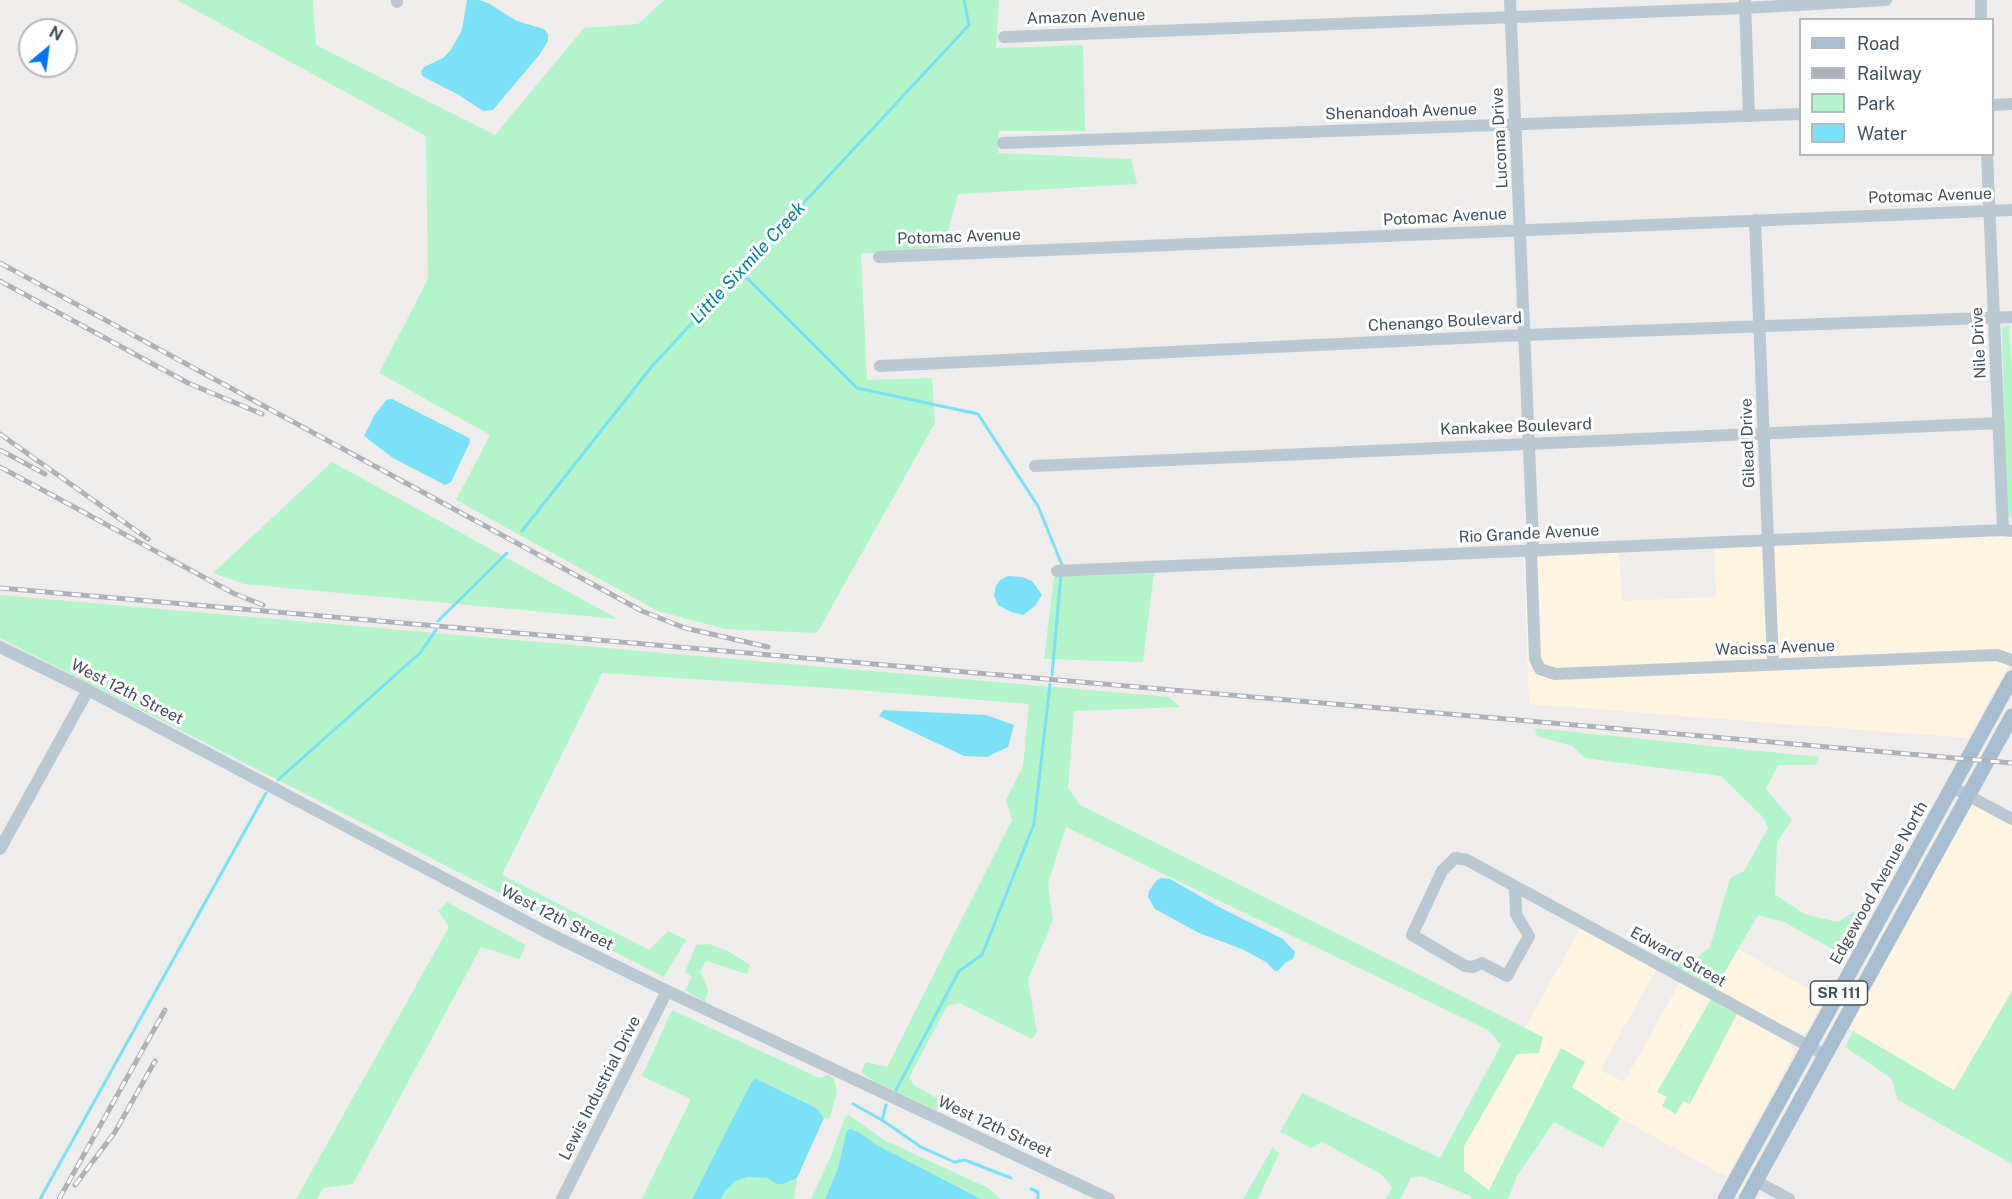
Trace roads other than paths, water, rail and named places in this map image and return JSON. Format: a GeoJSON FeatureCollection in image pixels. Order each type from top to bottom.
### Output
{"type":"FeatureCollection","features":[{"type":"Feature","properties":{"kind":"main road","name":"Edgewood Avenue North"},"geometry":{"type":"LineString","coordinates":[[1725,1199],[2012,678]]}},
{"type":"Feature","properties":{"kind":"main road","name":"SR 111"},"geometry":{"type":"LineString","coordinates":[[1746,1199],[2012,716]]}},
{"type":"Feature","properties":{"kind":"street","name":"Lucoma Drive"},"geometry":{"type":"LineString","coordinates":[[1510,0],[1533,541],[1530,551],[1535,659],[1540,669]]}},
{"type":"Feature","properties":{"kind":"street","name":"Amazon Avenue"},"geometry":{"type":"LineString","coordinates":[[1004,37],[1745,4],[1886,0]]}},
{"type":"Feature","properties":{"kind":"street"},"geometry":{"type":"LineString","coordinates":[[1981,0],[1981,18]]}},
{"type":"Feature","properties":{"kind":"street"},"geometry":{"type":"LineString","coordinates":[[1745,4],[1749,116]]}},
{"type":"Feature","properties":{"kind":"street"},"geometry":{"type":"LineString","coordinates":[[1994,105],[2012,104]]}},
{"type":"Feature","properties":{"kind":"street","name":"Shenandoah Avenue"},"geometry":{"type":"LineString","coordinates":[[1003,143],[1799,114]]}},
{"type":"Feature","properties":{"kind":"street","name":"Nile Drive"},"geometry":{"type":"LineString","coordinates":[[1987,156],[1999,423],[2007,530]]}},
{"type":"Feature","properties":{"kind":"street","name":"Potomac Avenue"},"geometry":{"type":"LineString","coordinates":[[879,257],[2012,210]]}},
{"type":"Feature","properties":{"kind":"street","name":"Gilead Drive"},"geometry":{"type":"LineString","coordinates":[[1755,220],[1773,664]]}},
{"type":"Feature","properties":{"kind":"street","name":"Chenango Boulevard"},"geometry":{"type":"LineString","coordinates":[[880,366],[1524,335],[2012,317]]}},
{"type":"Feature","properties":{"kind":"street","name":"Kankakee Boulevard"},"geometry":{"type":"LineString","coordinates":[[1035,466],[1528,442],[1999,423]]}},
{"type":"Feature","properties":{"kind":"street","name":"Rio Grande Avenue"},"geometry":{"type":"LineString","coordinates":[[1057,571],[2007,530]]}},
{"type":"Feature","properties":{"kind":"street","name":"West 12th Street"},"geometry":{"type":"LineString","coordinates":[[0,647],[88,690],[546,932],[668,992],[1109,1199]]}},
{"type":"Feature","properties":{"kind":"street","name":"Wacissa Avenue"},"geometry":{"type":"LineString","coordinates":[[1540,669],[1555,674],[1997,656],[2012,660]]}},
{"type":"Feature","properties":{"kind":"street"},"geometry":{"type":"LineString","coordinates":[[0,849],[88,690]]}},
{"type":"Feature","properties":{"kind":"street"},"geometry":{"type":"LineString","coordinates":[[1952,787],[2012,819]]}},
{"type":"Feature","properties":{"kind":"street","name":"Edward Street"},"geometry":{"type":"LineString","coordinates":[[1515,887],[1516,915],[1529,936],[1507,976],[1482,963],[1473,967],[1465,966],[1412,935],[1442,871],[1455,858],[1467,860],[1825,1056]]}},
{"type":"Feature","properties":{"kind":"street","name":"Lewis Industrial Drive"},"geometry":{"type":"LineString","coordinates":[[562,1199],[668,992]]}},
{"type":"Feature","properties":{"kind":"street"},"geometry":{"type":"LineString","coordinates":[[1756,1181],[1789,1199]]}},
{"type":"Feature","properties":{"kind":"water"},"geometry":{"type":"Polygon","coordinates":[[[467,0],[488,3],[517,21],[544,29],[548,34],[548,41],[540,54],[493,110],[483,111],[459,95],[422,76],[421,71],[424,67],[443,58],[450,51],[462,30],[467,0]]]}},
{"type":"Feature","properties":{"kind":"water"},"geometry":{"type":"Polygon","coordinates":[[[392,399],[469,438],[470,442],[451,482],[445,485],[393,458],[364,436],[374,416],[386,400],[392,399]]]}},
{"type":"Feature","properties":{"kind":"water"},"geometry":{"type":"Polygon","coordinates":[[[1008,576],[1022,577],[1032,581],[1042,595],[1035,606],[1023,615],[998,605],[994,595],[1000,580],[1008,576]]]}},
{"type":"Feature","properties":{"kind":"water"},"geometry":{"type":"Polygon","coordinates":[[[883,710],[986,715],[1014,725],[1008,747],[987,757],[964,756],[879,716],[883,710]]]}},
{"type":"Feature","properties":{"kind":"water"},"geometry":{"type":"Polygon","coordinates":[[[1161,878],[1170,879],[1283,939],[1295,952],[1293,959],[1286,962],[1278,971],[1274,970],[1266,962],[1242,949],[1199,933],[1155,909],[1148,897],[1149,891],[1161,878]]]}},
{"type":"Feature","properties":{"kind":"water"},"geometry":{"type":"Polygon","coordinates":[[[756,1079],[814,1107],[824,1118],[797,1178],[777,1184],[767,1178],[748,1177],[736,1181],[725,1191],[721,1199],[692,1199],[752,1081],[756,1079]]]}},
{"type":"Feature","properties":{"kind":"water"},"geometry":{"type":"Polygon","coordinates":[[[851,1129],[875,1144],[981,1199],[825,1199],[838,1168],[846,1133],[851,1129]]]}},
{"type":"Feature","properties":{"kind":"waterway","name":"Little Sixmile Creek"},"geometry":{"type":"LineString","coordinates":[[522,531],[653,365],[969,25],[964,0]]}},
{"type":"Feature","properties":{"kind":"waterway"},"geometry":{"type":"LineString","coordinates":[[740,271],[857,388],[978,414],[1038,506],[1062,565]]}},
{"type":"Feature","properties":{"kind":"waterway"},"geometry":{"type":"LineString","coordinates":[[438,621],[507,553]]}},
{"type":"Feature","properties":{"kind":"waterway"},"geometry":{"type":"LineString","coordinates":[[1052,675],[1061,575]]}},
{"type":"Feature","properties":{"kind":"waterway"},"geometry":{"type":"LineString","coordinates":[[278,780],[420,653],[436,630]]}},
{"type":"Feature","properties":{"kind":"waterway"},"geometry":{"type":"LineString","coordinates":[[896,1090],[959,971],[982,955],[1034,824],[1050,684]]}},
{"type":"Feature","properties":{"kind":"waterway"},"geometry":{"type":"LineString","coordinates":[[40,1199],[266,793]]}},
{"type":"Feature","properties":{"kind":"waterway"},"geometry":{"type":"LineString","coordinates":[[853,1104],[882,1120]]}},
{"type":"Feature","properties":{"kind":"waterway"},"geometry":{"type":"LineString","coordinates":[[886,1105],[882,1120],[921,1147],[954,1162],[965,1160],[1011,1178]]}},
{"type":"Feature","properties":{"kind":"waterway"},"geometry":{"type":"LineString","coordinates":[[1031,1189],[1038,1192],[1038,1199]]}},
{"type":"Feature","properties":{"kind":"railway"},"geometry":{"type":"LineString","coordinates":[[0,263],[642,611],[685,628],[768,647]]}},
{"type":"Feature","properties":{"kind":"railway"},"geometry":{"type":"LineString","coordinates":[[0,281],[188,383],[262,414]]}},
{"type":"Feature","properties":{"kind":"railway"},"geometry":{"type":"LineString","coordinates":[[0,434],[148,539]]}},
{"type":"Feature","properties":{"kind":"railway"},"geometry":{"type":"LineString","coordinates":[[0,450],[45,474]]}},
{"type":"Feature","properties":{"kind":"railway"},"geometry":{"type":"LineString","coordinates":[[0,467],[233,593],[263,605]]}},
{"type":"Feature","properties":{"kind":"railway"},"geometry":{"type":"LineString","coordinates":[[0,588],[2012,763]]}},
{"type":"Feature","properties":{"kind":"railway"},"geometry":{"type":"LineString","coordinates":[[59,1199],[165,1010]]}},
{"type":"Feature","properties":{"kind":"railway"},"geometry":{"type":"LineString","coordinates":[[75,1185],[115,1132],[155,1061]]}}]}
